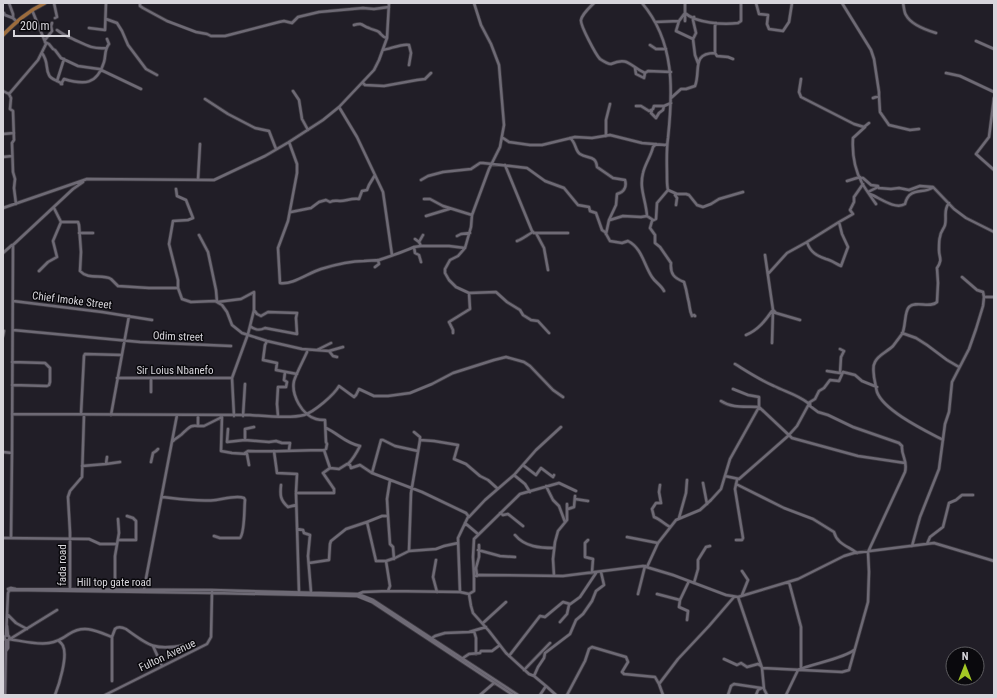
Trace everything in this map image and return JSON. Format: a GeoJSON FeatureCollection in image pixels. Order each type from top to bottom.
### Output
{"type":"FeatureCollection","features":[{"type":"Feature","properties":{"kind":"main road"},"geometry":{"type":"LineString","coordinates":[[3,35],[32,9],[45,3]]}},
{"type":"Feature","properties":{"kind":"street"},"geometry":{"type":"LineString","coordinates":[[9,3],[13,18]]}},
{"type":"Feature","properties":{"kind":"street"},"geometry":{"type":"LineString","coordinates":[[54,3],[57,17],[55,18]]}},
{"type":"Feature","properties":{"kind":"street"},"geometry":{"type":"LineString","coordinates":[[89,28],[105,30],[106,3]]}},
{"type":"Feature","properties":{"kind":"street"},"geometry":{"type":"LineString","coordinates":[[140,3],[140,6],[166,21],[211,36],[224,36],[284,21],[292,23],[298,17],[319,12],[389,7]]}},
{"type":"Feature","properties":{"kind":"street"},"geometry":{"type":"LineString","coordinates":[[3,208],[87,179],[214,180],[276,150],[324,120],[339,108],[374,70],[387,38],[389,3]]}},
{"type":"Feature","properties":{"kind":"street"},"geometry":{"type":"LineString","coordinates":[[474,3],[481,25],[491,44],[499,65],[504,110],[503,138],[472,215],[470,233],[465,248],[458,256],[450,260],[445,269],[445,274],[456,287],[469,293],[496,292],[507,302],[520,310],[523,315],[531,320],[538,321],[549,333]]}},
{"type":"Feature","properties":{"kind":"street"},"geometry":{"type":"LineString","coordinates":[[594,3],[581,20],[581,26],[601,60],[608,64],[627,61],[634,65],[635,68],[645,73],[648,71],[671,72]]}},
{"type":"Feature","properties":{"kind":"street"},"geometry":{"type":"LineString","coordinates":[[642,3],[655,22],[662,36],[671,72],[672,85],[666,159],[668,190],[657,203],[657,216],[651,223],[650,228],[655,235],[655,243],[671,263],[670,270],[672,275],[684,282],[689,300],[689,310],[692,316],[695,316]]}},
{"type":"Feature","properties":{"kind":"street"},"geometry":{"type":"LineString","coordinates":[[685,3],[685,20]]}},
{"type":"Feature","properties":{"kind":"street"},"geometry":{"type":"LineString","coordinates":[[685,12],[689,16],[703,22],[734,23],[741,21],[742,3]]}},
{"type":"Feature","properties":{"kind":"street"},"geometry":{"type":"LineString","coordinates":[[756,3],[759,14],[768,15],[767,24],[769,29],[783,31],[789,22],[792,3]]}},
{"type":"Feature","properties":{"kind":"street"},"geometry":{"type":"LineString","coordinates":[[842,3],[852,22],[871,50],[876,70],[880,112],[889,125],[910,130],[919,129]]}},
{"type":"Feature","properties":{"kind":"street"},"geometry":{"type":"LineString","coordinates":[[903,3],[907,17],[911,21],[936,33]]}},
{"type":"Feature","properties":{"kind":"street"},"geometry":{"type":"LineString","coordinates":[[9,94],[38,60],[46,44],[32,9]]}},
{"type":"Feature","properties":{"kind":"street"},"geometry":{"type":"LineString","coordinates":[[685,12],[679,21],[676,31],[693,39]]}},
{"type":"Feature","properties":{"kind":"street"},"geometry":{"type":"LineString","coordinates":[[4,13],[17,22]]}},
{"type":"Feature","properties":{"kind":"street"},"geometry":{"type":"LineString","coordinates":[[671,99],[681,89],[695,86],[697,82],[698,63],[695,55],[693,39],[696,33],[693,20],[694,17]]}},
{"type":"Feature","properties":{"kind":"street"},"geometry":{"type":"LineString","coordinates":[[106,19],[117,24],[128,45],[146,69],[157,75]]}},
{"type":"Feature","properties":{"kind":"street"},"geometry":{"type":"LineString","coordinates":[[655,22],[679,21]]}},
{"type":"Feature","properties":{"kind":"street"},"geometry":{"type":"LineString","coordinates":[[45,41],[52,32],[52,23]]}},
{"type":"Feature","properties":{"kind":"street"},"geometry":{"type":"LineString","coordinates":[[715,53],[716,23]]}},
{"type":"Feature","properties":{"kind":"street"},"geometry":{"type":"LineString","coordinates":[[354,25],[364,24],[368,28],[378,31],[383,37],[387,38]]}},
{"type":"Feature","properties":{"kind":"street"},"geometry":{"type":"LineString","coordinates":[[57,30],[62,35],[90,48],[106,48]]}},
{"type":"Feature","properties":{"kind":"street"},"geometry":{"type":"LineString","coordinates":[[42,53],[46,59],[49,75],[54,80],[62,84],[64,79],[73,82],[88,83],[101,71],[106,48],[109,44],[107,38]]}},
{"type":"Feature","properties":{"kind":"street"},"geometry":{"type":"LineString","coordinates":[[45,41],[51,45],[64,60],[78,66],[99,69],[117,76],[119,79],[141,89]]}},
{"type":"Feature","properties":{"kind":"street"},"geometry":{"type":"LineString","coordinates":[[976,41],[994,49]]}},
{"type":"Feature","properties":{"kind":"street"},"geometry":{"type":"LineString","coordinates":[[383,50],[396,48],[404,44],[409,45],[411,53],[409,65]]}},
{"type":"Feature","properties":{"kind":"street"},"geometry":{"type":"LineString","coordinates":[[650,45],[656,49],[666,49]]}},
{"type":"Feature","properties":{"kind":"street"},"geometry":{"type":"LineString","coordinates":[[698,63],[706,54],[715,53],[717,56],[733,59]]}},
{"type":"Feature","properties":{"kind":"street"},"geometry":{"type":"LineString","coordinates":[[57,81],[64,60]]}},
{"type":"Feature","properties":{"kind":"street"},"geometry":{"type":"LineString","coordinates":[[635,68],[638,76],[644,78],[645,73]]}},
{"type":"Feature","properties":{"kind":"street"},"geometry":{"type":"LineString","coordinates":[[946,73],[960,76],[994,92]]}},
{"type":"Feature","properties":{"kind":"street"},"geometry":{"type":"LineString","coordinates":[[363,83],[365,85],[384,86],[425,79],[431,74]]}},
{"type":"Feature","properties":{"kind":"street"},"geometry":{"type":"LineString","coordinates":[[801,79],[799,92],[801,98],[854,124],[864,127],[868,124],[853,138],[853,149],[855,164],[862,184],[876,204]]}},
{"type":"Feature","properties":{"kind":"street"},"geometry":{"type":"LineString","coordinates":[[3,91],[9,94],[11,98],[10,109],[13,111],[14,140],[12,142],[12,156],[16,204]]}},
{"type":"Feature","properties":{"kind":"street"},"geometry":{"type":"LineString","coordinates":[[293,91],[299,100],[302,119],[308,130]]}},
{"type":"Feature","properties":{"kind":"street"},"geometry":{"type":"LineString","coordinates":[[873,98],[879,96]]}},
{"type":"Feature","properties":{"kind":"street"},"geometry":{"type":"LineString","coordinates":[[994,98],[989,137],[976,154],[994,170]]}},
{"type":"Feature","properties":{"kind":"street"},"geometry":{"type":"LineString","coordinates":[[205,100],[254,128],[269,131],[276,150]]}},
{"type":"Feature","properties":{"kind":"street"},"geometry":{"type":"LineString","coordinates":[[636,106],[641,106],[649,111],[653,109],[654,106],[664,106],[670,103]]}},
{"type":"Feature","properties":{"kind":"street"},"geometry":{"type":"LineString","coordinates":[[606,136],[606,120],[610,104]]}},
{"type":"Feature","properties":{"kind":"street"},"geometry":{"type":"LineString","coordinates":[[653,109],[651,113],[656,118],[663,110],[664,106]]}},
{"type":"Feature","properties":{"kind":"street"},"geometry":{"type":"LineString","coordinates":[[339,108],[357,137],[385,198],[392,255]]}},
{"type":"Feature","properties":{"kind":"street"},"geometry":{"type":"LineString","coordinates":[[3,134],[14,133]]}},
{"type":"Feature","properties":{"kind":"street"},"geometry":{"type":"LineString","coordinates":[[503,138],[509,142],[542,145],[570,138],[617,136],[642,143],[667,144]]}},
{"type":"Feature","properties":{"kind":"street"},"geometry":{"type":"LineString","coordinates":[[570,138],[573,140],[577,151],[580,154],[593,159],[596,162],[597,167],[611,177],[626,181],[626,187],[623,192],[617,194],[616,205],[609,220],[606,235]]}},
{"type":"Feature","properties":{"kind":"street"},"geometry":{"type":"LineString","coordinates":[[289,142],[297,164],[297,173],[291,212],[278,248],[280,283],[295,280],[334,265],[378,260],[404,252],[414,247],[448,246],[465,248]]}},
{"type":"Feature","properties":{"kind":"street"},"geometry":{"type":"LineString","coordinates":[[198,180],[200,144]]}},
{"type":"Feature","properties":{"kind":"street"},"geometry":{"type":"LineString","coordinates":[[653,220],[648,216],[646,204],[642,194],[642,183],[643,172],[650,158],[653,147],[656,144]]}},
{"type":"Feature","properties":{"kind":"street"},"geometry":{"type":"LineString","coordinates":[[3,157],[12,156]]}},
{"type":"Feature","properties":{"kind":"street"},"geometry":{"type":"LineString","coordinates":[[421,180],[428,176],[443,172],[471,169],[480,163],[492,163],[527,168],[545,181],[564,188],[575,203],[589,207],[590,211],[596,213],[602,230],[605,232],[610,241],[622,243],[628,241],[635,244],[644,259],[652,278],[664,291]]}},
{"type":"Feature","properties":{"kind":"street"},"geometry":{"type":"LineString","coordinates":[[505,165],[534,233],[544,248],[548,270]]}},
{"type":"Feature","properties":{"kind":"street"},"geometry":{"type":"LineString","coordinates":[[291,212],[298,209],[311,208],[319,202],[326,200],[330,202],[334,200],[342,201],[347,198],[360,198],[362,191],[367,190],[375,175]]}},
{"type":"Feature","properties":{"kind":"street"},"geometry":{"type":"LineString","coordinates":[[847,181],[863,178],[871,185],[888,189],[899,188],[909,190],[920,186],[933,187],[954,209],[966,218],[994,232]]}},
{"type":"Feature","properties":{"kind":"street"},"geometry":{"type":"LineString","coordinates":[[3,252],[13,245],[75,188],[87,179]]}},
{"type":"Feature","properties":{"kind":"street"},"geometry":{"type":"LineString","coordinates":[[69,180],[75,188]]}},
{"type":"Feature","properties":{"kind":"street"},"geometry":{"type":"LineString","coordinates":[[768,274],[787,253],[853,214],[850,210],[854,202],[854,197],[862,184]]}},
{"type":"Feature","properties":{"kind":"street"},"geometry":{"type":"LineString","coordinates":[[868,192],[878,187]]}},
{"type":"Feature","properties":{"kind":"street"},"geometry":{"type":"LineString","coordinates":[[868,192],[887,202],[900,206],[905,204],[907,198],[917,191],[933,187]]}},
{"type":"Feature","properties":{"kind":"street"},"geometry":{"type":"LineString","coordinates":[[176,189],[177,196],[186,200],[193,218],[188,220],[173,221],[169,244],[178,280],[180,297],[185,301],[217,302],[241,299],[254,292],[254,310],[248,334],[232,378],[234,416]]}},
{"type":"Feature","properties":{"kind":"street"},"geometry":{"type":"LineString","coordinates":[[668,190],[673,193],[689,195],[697,205],[703,207],[719,199],[743,192]]}},
{"type":"Feature","properties":{"kind":"street"},"geometry":{"type":"LineString","coordinates":[[673,193],[676,196],[676,205]]}},
{"type":"Feature","properties":{"kind":"street"},"geometry":{"type":"LineString","coordinates":[[424,199],[430,199],[435,203],[472,215]]}},
{"type":"Feature","properties":{"kind":"street"},"geometry":{"type":"LineString","coordinates":[[943,440],[910,423],[892,410],[881,398],[877,392],[874,375],[874,363],[893,346],[902,333],[909,307],[914,305],[935,304],[938,302],[937,268],[940,264],[941,257],[939,250],[939,239],[945,226],[946,207],[949,203]]}},
{"type":"Feature","properties":{"kind":"street"},"geometry":{"type":"LineString","coordinates":[[39,271],[48,262],[57,257],[53,242],[61,222],[54,208]]}},
{"type":"Feature","properties":{"kind":"street"},"geometry":{"type":"LineString","coordinates":[[426,216],[450,208]]}},
{"type":"Feature","properties":{"kind":"street"},"geometry":{"type":"LineString","coordinates":[[609,220],[623,216],[648,216]]}},
{"type":"Feature","properties":{"kind":"street"},"geometry":{"type":"LineString","coordinates":[[61,222],[78,222],[81,252],[80,271],[82,274],[110,279],[118,286],[178,288]]}},
{"type":"Feature","properties":{"kind":"street"},"geometry":{"type":"LineString","coordinates":[[807,242],[809,249],[820,258],[826,259],[841,266],[848,247],[842,234],[839,222]]}},
{"type":"Feature","properties":{"kind":"street"},"geometry":{"type":"LineString","coordinates":[[79,233],[93,233]]}},
{"type":"Feature","properties":{"kind":"street"},"geometry":{"type":"LineString","coordinates":[[457,236],[470,233]]}},
{"type":"Feature","properties":{"kind":"street"},"geometry":{"type":"LineString","coordinates":[[517,241],[534,233],[568,233]]}},
{"type":"Feature","properties":{"kind":"street"},"geometry":{"type":"LineString","coordinates":[[199,235],[208,252],[217,302]]}},
{"type":"Feature","properties":{"kind":"street"},"geometry":{"type":"LineString","coordinates":[[419,242],[423,235]]}},
{"type":"Feature","properties":{"kind":"street"},"geometry":{"type":"LineString","coordinates":[[415,239],[421,246]]}},
{"type":"Feature","properties":{"kind":"street"},"geometry":{"type":"LineString","coordinates":[[11,538],[13,245]]}},
{"type":"Feature","properties":{"kind":"street"},"geometry":{"type":"LineString","coordinates":[[414,247],[415,253],[419,256],[421,262]]}},
{"type":"Feature","properties":{"kind":"street"},"geometry":{"type":"LineString","coordinates":[[765,255],[773,310],[772,343]]}},
{"type":"Feature","properties":{"kind":"street"},"geometry":{"type":"LineString","coordinates":[[375,267],[379,264],[378,260]]}},
{"type":"Feature","properties":{"kind":"street"},"geometry":{"type":"LineString","coordinates":[[912,546],[920,517],[939,469],[952,382],[976,329],[984,297],[983,292],[977,290],[962,277]]}},
{"type":"Feature","properties":{"kind":"street"},"geometry":{"type":"LineString","coordinates":[[453,333],[449,322],[470,309],[469,293]]}},
{"type":"Feature","properties":{"kind":"street"},"geometry":{"type":"LineString","coordinates":[[984,297],[994,297]]}},
{"type":"Feature","properties":{"kind":"street","name":"Chief Imoke Street"},"geometry":{"type":"LineString","coordinates":[[13,301],[152,320]]}},
{"type":"Feature","properties":{"kind":"street"},"geometry":{"type":"LineString","coordinates":[[217,302],[222,305],[227,312],[232,325],[242,333],[302,350],[329,351],[343,347]]}},
{"type":"Feature","properties":{"kind":"street"},"geometry":{"type":"LineString","coordinates":[[250,326],[254,329],[261,330],[265,328],[297,334],[297,313],[268,312],[261,316],[254,310]]}},
{"type":"Feature","properties":{"kind":"street"},"geometry":{"type":"LineString","coordinates":[[773,310],[776,313],[800,320]]}},
{"type":"Feature","properties":{"kind":"street"},"geometry":{"type":"LineString","coordinates":[[746,335],[758,328],[773,310]]}},
{"type":"Feature","properties":{"kind":"street"},"geometry":{"type":"LineString","coordinates":[[111,415],[129,316]]}},
{"type":"Feature","properties":{"kind":"street","name":"Odim street"},"geometry":{"type":"LineString","coordinates":[[13,330],[124,341],[231,346]]}},
{"type":"Feature","properties":{"kind":"street"},"geometry":{"type":"LineString","coordinates":[[3,336],[4,331]]}},
{"type":"Feature","properties":{"kind":"street"},"geometry":{"type":"LineString","coordinates":[[902,333],[927,345],[959,367]]}},
{"type":"Feature","properties":{"kind":"street"},"geometry":{"type":"LineString","coordinates":[[267,341],[263,360],[277,363],[276,370],[297,374]]}},
{"type":"Feature","properties":{"kind":"street"},"geometry":{"type":"LineString","coordinates":[[317,350],[331,343]]}},
{"type":"Feature","properties":{"kind":"street"},"geometry":{"type":"LineString","coordinates":[[736,540],[742,540],[743,538],[735,489],[738,480],[788,436],[796,426],[810,402],[815,399],[819,390],[824,388],[828,381],[839,381],[841,372],[841,357],[844,351],[840,349]]}},
{"type":"Feature","properties":{"kind":"street"},"geometry":{"type":"LineString","coordinates":[[329,351],[332,356],[338,357]]}},
{"type":"Feature","properties":{"kind":"street"},"geometry":{"type":"LineString","coordinates":[[308,352],[294,382],[295,395],[308,416],[317,420],[325,420],[327,444],[326,449],[324,450],[330,468]]}},
{"type":"Feature","properties":{"kind":"street","name":"fada road"},"geometry":{"type":"LineString","coordinates":[[70,591],[68,497],[70,491],[82,477],[84,356],[85,354],[122,355]]}},
{"type":"Feature","properties":{"kind":"street"},"geometry":{"type":"LineString","coordinates":[[12,414],[222,415],[293,417],[305,415],[330,397],[339,386],[354,397],[359,389],[374,396],[405,394],[432,384],[453,373],[506,357],[524,362],[530,366],[553,390],[563,397]]}},
{"type":"Feature","properties":{"kind":"street"},"geometry":{"type":"LineString","coordinates":[[12,362],[45,362],[50,368],[49,385],[12,385]]}},
{"type":"Feature","properties":{"kind":"street"},"geometry":{"type":"LineString","coordinates":[[735,364],[753,376],[810,402]]}},
{"type":"Feature","properties":{"kind":"street"},"geometry":{"type":"LineString","coordinates":[[827,371],[854,375],[859,380],[877,388]]}},
{"type":"Feature","properties":{"kind":"street"},"geometry":{"type":"LineString","coordinates":[[278,416],[278,387],[286,387],[287,382],[284,380],[285,372]]}},
{"type":"Feature","properties":{"kind":"street","name":"Sir Loius Nbanefo"},"geometry":{"type":"LineString","coordinates":[[117,378],[232,378]]}},
{"type":"Feature","properties":{"kind":"street"},"geometry":{"type":"LineString","coordinates":[[151,378],[151,392]]}},
{"type":"Feature","properties":{"kind":"street"},"geometry":{"type":"LineString","coordinates":[[243,416],[245,384]]}},
{"type":"Feature","properties":{"kind":"street"},"geometry":{"type":"LineString","coordinates":[[638,594],[646,566],[658,542],[679,518],[698,511],[721,489],[732,454],[759,407],[759,397],[748,395],[733,389]]}},
{"type":"Feature","properties":{"kind":"street"},"geometry":{"type":"LineString","coordinates":[[721,401],[733,407],[759,407],[788,436],[792,438],[842,453],[905,463]]}},
{"type":"Feature","properties":{"kind":"street"},"geometry":{"type":"LineString","coordinates":[[724,658],[737,665],[741,663],[748,667],[758,664],[762,667],[842,672],[847,671],[855,648],[869,593],[868,552],[905,472],[906,458],[901,444],[853,426],[828,414],[818,412],[810,406],[810,402]]}},
{"type":"Feature","properties":{"kind":"street"},"geometry":{"type":"LineString","coordinates":[[144,591],[177,415]]}},
{"type":"Feature","properties":{"kind":"street"},"geometry":{"type":"LineString","coordinates":[[198,415],[198,426]]}},
{"type":"Feature","properties":{"kind":"street"},"geometry":{"type":"LineString","coordinates":[[172,441],[192,425],[204,426],[220,418],[222,415]]}},
{"type":"Feature","properties":{"kind":"street"},"geometry":{"type":"LineString","coordinates":[[222,415],[221,451],[245,453],[248,451],[324,450]]}},
{"type":"Feature","properties":{"kind":"street"},"geometry":{"type":"LineString","coordinates":[[245,440],[245,429],[254,427]]}},
{"type":"Feature","properties":{"kind":"street"},"geometry":{"type":"LineString","coordinates":[[460,592],[458,538],[464,523],[514,475],[536,450],[561,427]]}},
{"type":"Feature","properties":{"kind":"street"},"geometry":{"type":"LineString","coordinates":[[296,493],[334,493],[334,489],[323,473],[330,468],[339,469],[348,464],[353,460],[353,456],[360,446],[344,440],[335,432],[326,428]]}},
{"type":"Feature","properties":{"kind":"street"},"geometry":{"type":"LineString","coordinates":[[228,429],[227,442],[245,440],[269,442],[276,441],[290,443],[289,450]]}},
{"type":"Feature","properties":{"kind":"street"},"geometry":{"type":"LineString","coordinates":[[409,551],[411,493],[420,440],[420,437],[414,432]]}},
{"type":"Feature","properties":{"kind":"street"},"geometry":{"type":"LineString","coordinates":[[372,473],[381,440],[395,446],[418,451]]}},
{"type":"Feature","properties":{"kind":"street"},"geometry":{"type":"LineString","coordinates":[[420,440],[458,445],[454,459],[466,464],[498,489]]}},
{"type":"Feature","properties":{"kind":"street"},"geometry":{"type":"LineString","coordinates":[[151,462],[153,453],[158,449]]}},
{"type":"Feature","properties":{"kind":"street"},"geometry":{"type":"LineString","coordinates":[[274,451],[277,473],[297,474],[296,505],[299,594]]}},
{"type":"Feature","properties":{"kind":"street"},"geometry":{"type":"LineString","coordinates":[[3,452],[12,452]]}},
{"type":"Feature","properties":{"kind":"street"},"geometry":{"type":"LineString","coordinates":[[245,453],[248,455],[249,465]]}},
{"type":"Feature","properties":{"kind":"street"},"geometry":{"type":"LineString","coordinates":[[106,464],[107,457]]}},
{"type":"Feature","properties":{"kind":"street"},"geometry":{"type":"LineString","coordinates":[[82,466],[120,462]]}},
{"type":"Feature","properties":{"kind":"street"},"geometry":{"type":"LineString","coordinates":[[348,464],[351,468],[360,465],[372,473],[413,488],[466,513],[469,517]]}},
{"type":"Feature","properties":{"kind":"street"},"geometry":{"type":"LineString","coordinates":[[523,465],[536,475],[541,468],[553,477],[554,475]]}},
{"type":"Feature","properties":{"kind":"street"},"geometry":{"type":"LineString","coordinates":[[514,475],[526,484],[530,492]]}},
{"type":"Feature","properties":{"kind":"street"},"geometry":{"type":"LineString","coordinates":[[725,476],[738,480]]}},
{"type":"Feature","properties":{"kind":"street"},"geometry":{"type":"LineString","coordinates":[[390,480],[386,499],[390,544],[393,547],[394,559]]}},
{"type":"Feature","properties":{"kind":"street"},"geometry":{"type":"LineString","coordinates":[[679,518],[686,493],[687,480]]}},
{"type":"Feature","properties":{"kind":"street"},"geometry":{"type":"LineString","coordinates":[[476,576],[473,544],[474,539],[520,494],[559,483],[576,491]]}},
{"type":"Feature","properties":{"kind":"street"},"geometry":{"type":"LineString","coordinates":[[703,483],[707,504]]}},
{"type":"Feature","properties":{"kind":"street"},"geometry":{"type":"LineString","coordinates":[[736,484],[784,508],[793,510],[826,526],[834,532],[836,538],[842,544],[857,552]]}},
{"type":"Feature","properties":{"kind":"street"},"geometry":{"type":"LineString","coordinates":[[281,485],[280,493],[282,502],[288,507],[296,505]]}},
{"type":"Feature","properties":{"kind":"street"},"geometry":{"type":"LineString","coordinates":[[660,485],[659,492],[661,502],[656,503],[652,509],[654,517],[670,527]]}},
{"type":"Feature","properties":{"kind":"street"},"geometry":{"type":"LineString","coordinates":[[546,486],[553,500],[559,506],[566,522]]}},
{"type":"Feature","properties":{"kind":"street"},"geometry":{"type":"LineString","coordinates":[[927,544],[930,537],[943,528],[949,503],[962,496],[973,495]]}},
{"type":"Feature","properties":{"kind":"street"},"geometry":{"type":"LineString","coordinates":[[162,497],[182,500],[216,500],[237,497],[244,498],[243,529],[240,538],[220,538],[214,536]]}},
{"type":"Feature","properties":{"kind":"street"},"geometry":{"type":"LineString","coordinates":[[568,508],[574,507],[575,498],[588,501]]}},
{"type":"Feature","properties":{"kind":"street"},"geometry":{"type":"LineString","coordinates":[[554,576],[554,548],[556,535],[568,517],[568,504]]}},
{"type":"Feature","properties":{"kind":"street"},"geometry":{"type":"LineString","coordinates":[[500,513],[503,515],[508,514],[523,526]]}},
{"type":"Feature","properties":{"kind":"street"},"geometry":{"type":"LineString","coordinates":[[118,540],[136,540],[136,520],[127,516]]}},
{"type":"Feature","properties":{"kind":"street"},"geometry":{"type":"LineString","coordinates":[[309,563],[329,560],[331,541],[346,529],[382,516],[388,516]]}},
{"type":"Feature","properties":{"kind":"street"},"geometry":{"type":"LineString","coordinates":[[115,591],[117,544],[119,533],[118,519]]}},
{"type":"Feature","properties":{"kind":"street"},"geometry":{"type":"LineString","coordinates":[[367,522],[376,561],[394,559],[409,551],[436,549],[458,544]]}},
{"type":"Feature","properties":{"kind":"street"},"geometry":{"type":"LineString","coordinates":[[464,523],[478,534]]}},
{"type":"Feature","properties":{"kind":"street"},"geometry":{"type":"LineString","coordinates":[[297,529],[303,530],[304,533],[310,535],[309,563],[311,592]]}},
{"type":"Feature","properties":{"kind":"street"},"geometry":{"type":"LineString","coordinates":[[515,535],[520,542],[541,548],[554,548]]}},
{"type":"Feature","properties":{"kind":"street"},"geometry":{"type":"LineString","coordinates":[[627,537],[658,542]]}},
{"type":"Feature","properties":{"kind":"street"},"geometry":{"type":"LineString","coordinates":[[3,538],[89,539],[100,544],[117,544]]}},
{"type":"Feature","properties":{"kind":"street"},"geometry":{"type":"LineString","coordinates":[[588,540],[585,544],[585,557],[593,559],[592,572]]}},
{"type":"Feature","properties":{"kind":"street"},"geometry":{"type":"LineString","coordinates":[[476,576],[563,576],[646,566],[734,597],[738,597],[798,579],[844,556],[857,552],[868,552],[934,543],[994,561]]}},
{"type":"Feature","properties":{"kind":"street"},"geometry":{"type":"LineString","coordinates":[[358,594],[363,592],[388,591],[460,592],[469,594],[474,591],[476,568],[479,557],[479,545]]}},
{"type":"Feature","properties":{"kind":"street"},"geometry":{"type":"LineString","coordinates":[[694,583],[698,569],[698,560],[706,547],[710,546]]}},
{"type":"Feature","properties":{"kind":"street"},"geometry":{"type":"LineString","coordinates":[[478,550],[500,556],[515,557]]}},
{"type":"Feature","properties":{"kind":"street"},"geometry":{"type":"LineString","coordinates":[[436,560],[433,578],[437,592]]}},
{"type":"Feature","properties":{"kind":"street"},"geometry":{"type":"LineString","coordinates":[[386,561],[390,586],[388,591]]}},
{"type":"Feature","properties":{"kind":"street"},"geometry":{"type":"LineString","coordinates":[[560,622],[567,614],[567,609],[570,604],[580,597],[596,572]]}},
{"type":"Feature","properties":{"kind":"street"},"geometry":{"type":"LineString","coordinates":[[534,676],[544,658],[545,653],[570,634],[576,620],[583,614],[592,601],[596,590],[604,585],[601,572]]}},
{"type":"Feature","properties":{"kind":"street"},"geometry":{"type":"LineString","coordinates":[[742,572],[748,580],[742,596]]}},
{"type":"Feature","properties":{"kind":"street"},"geometry":{"type":"LineString","coordinates":[[687,620],[689,612],[679,608],[680,600],[689,581]]}},
{"type":"Feature","properties":{"kind":"street"},"geometry":{"type":"LineString","coordinates":[[786,695],[799,669],[801,628],[789,582]]}},
{"type":"Feature","properties":{"kind":"street"},"geometry":{"type":"LineString","coordinates":[[3,589],[70,591],[212,591],[357,596],[372,602],[513,695]]}},
{"type":"Feature","properties":{"kind":"street"},"geometry":{"type":"LineString","coordinates":[[5,695],[6,651],[8,648],[6,638],[10,590]]}},
{"type":"Feature","properties":{"kind":"street","name":"Hill top gate road"},"geometry":{"type":"LineString","coordinates":[[10,590],[70,591]]}},
{"type":"Feature","properties":{"kind":"street","name":"Fulton Avenue"},"geometry":{"type":"LineString","coordinates":[[105,695],[205,646],[210,641],[211,637],[212,591]]}},
{"type":"Feature","properties":{"kind":"street"},"geometry":{"type":"LineString","coordinates":[[299,594],[311,592],[358,594],[373,600],[518,695]]}},
{"type":"Feature","properties":{"kind":"street"},"geometry":{"type":"LineString","coordinates":[[469,594],[473,612],[509,656],[556,695]]}},
{"type":"Feature","properties":{"kind":"street"},"geometry":{"type":"LineString","coordinates":[[657,594],[680,600]]}},
{"type":"Feature","properties":{"kind":"street"},"geometry":{"type":"LineString","coordinates":[[659,684],[678,659],[734,597]]}},
{"type":"Feature","properties":{"kind":"street"},"geometry":{"type":"LineString","coordinates":[[738,597],[762,667],[763,688],[767,695]]}},
{"type":"Feature","properties":{"kind":"street"},"geometry":{"type":"LineString","coordinates":[[483,623],[506,602]]}},
{"type":"Feature","properties":{"kind":"street"},"geometry":{"type":"LineString","coordinates":[[509,656],[540,616],[545,617],[563,602],[570,604]]}},
{"type":"Feature","properties":{"kind":"street"},"geometry":{"type":"LineString","coordinates":[[6,638],[28,629],[57,610]]}},
{"type":"Feature","properties":{"kind":"street"},"geometry":{"type":"LineString","coordinates":[[8,614],[16,623],[28,629]]}},
{"type":"Feature","properties":{"kind":"street"},"geometry":{"type":"LineString","coordinates":[[112,681],[112,637],[114,629],[123,627],[142,641],[152,646],[174,647],[184,645]]}},
{"type":"Feature","properties":{"kind":"street"},"geometry":{"type":"LineString","coordinates":[[432,638],[435,636],[452,634],[456,632],[474,631],[486,627]]}},
{"type":"Feature","properties":{"kind":"street"},"geometry":{"type":"LineString","coordinates":[[6,638],[48,644],[59,641],[74,631],[83,629],[93,629],[112,637]]}},
{"type":"Feature","properties":{"kind":"street"},"geometry":{"type":"LineString","coordinates":[[474,631],[476,638],[476,654]]}},
{"type":"Feature","properties":{"kind":"street"},"geometry":{"type":"LineString","coordinates":[[56,695],[63,669],[64,658],[64,648],[59,641]]}},
{"type":"Feature","properties":{"kind":"street"},"geometry":{"type":"LineString","coordinates":[[524,670],[550,644]]}},
{"type":"Feature","properties":{"kind":"street"},"geometry":{"type":"LineString","coordinates":[[463,658],[469,654],[492,650],[500,645]]}},
{"type":"Feature","properties":{"kind":"street"},"geometry":{"type":"LineString","coordinates":[[152,646],[162,666]]}},
{"type":"Feature","properties":{"kind":"street"},"geometry":{"type":"LineString","coordinates":[[567,695],[584,664],[589,649],[592,647],[626,657],[628,662],[622,672],[624,674],[653,676],[657,679],[663,695]]}},
{"type":"Feature","properties":{"kind":"street"},"geometry":{"type":"LineString","coordinates":[[799,669],[846,655],[855,648]]}},
{"type":"Feature","properties":{"kind":"street"},"geometry":{"type":"LineString","coordinates":[[480,695],[494,683]]}},
{"type":"Feature","properties":{"kind":"street"},"geometry":{"type":"LineString","coordinates":[[728,695],[731,686],[734,684],[763,688]]}},
{"type":"Feature","properties":{"kind":"street"},"geometry":{"type":"LineString","coordinates":[[540,695],[546,686]]}},
{"type":"Feature","properties":{"kind":"street"},"geometry":{"type":"LineString","coordinates":[[756,695],[758,690],[763,688]]}}]}
